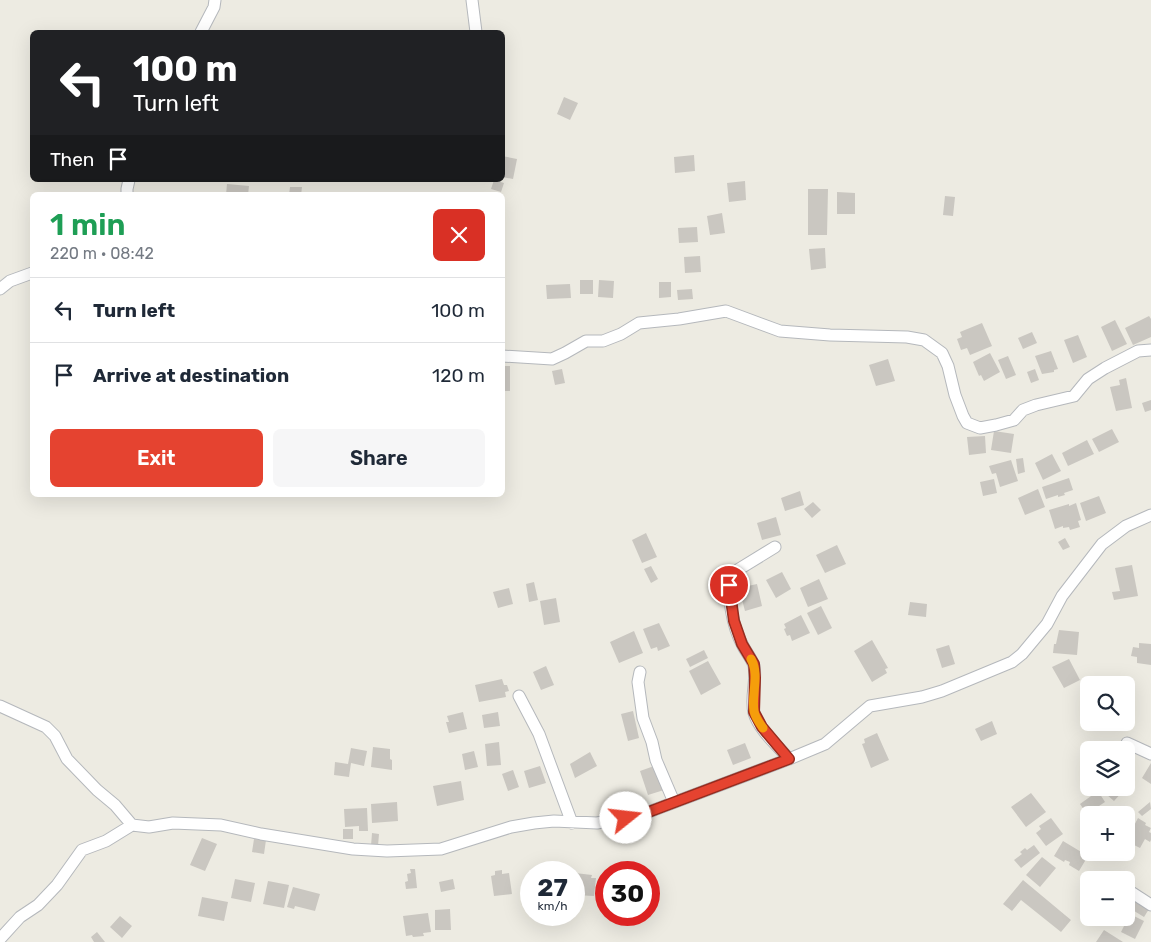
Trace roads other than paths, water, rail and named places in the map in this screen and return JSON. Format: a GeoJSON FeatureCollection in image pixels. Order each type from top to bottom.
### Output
{"type":"FeatureCollection","features":[{"type":"Feature","properties":{"kind":"street"},"geometry":{"type":"LineString","coordinates":[[202,30],[214,7],[214,0]]}},
{"type":"Feature","properties":{"kind":"street"},"geometry":{"type":"LineString","coordinates":[[472,0],[476,30]]}},
{"type":"Feature","properties":{"kind":"street"},"geometry":{"type":"LineString","coordinates":[[0,289],[10,281],[30,273]]}},
{"type":"Feature","properties":{"kind":"street"},"geometry":{"type":"LineString","coordinates":[[505,356],[552,359],[565,354],[586,341],[603,340],[621,334],[639,324],[726,311],[780,331],[924,340],[942,353],[948,366],[955,395],[967,423],[980,428],[1014,420],[1023,410],[1036,405],[1074,396],[1088,379],[1105,368],[1138,351],[1151,350]]}},
{"type":"Feature","properties":{"kind":"street"},"geometry":{"type":"LineString","coordinates":[[0,939],[20,918],[38,905],[57,886],[82,850],[106,841],[132,825],[149,827],[173,823],[221,825],[353,850],[387,852],[441,849],[526,824],[554,821],[597,823],[638,816],[825,744],[870,706],[922,697],[942,691],[1012,662],[1022,654],[1046,624],[1062,596],[1102,544],[1126,526],[1151,515]]}},
{"type":"Feature","properties":{"kind":"street"},"geometry":{"type":"LineString","coordinates":[[775,547],[731,574],[729,585],[734,621],[742,644],[754,664],[754,712],[762,727],[789,759]]}},
{"type":"Feature","properties":{"kind":"street"},"geometry":{"type":"LineString","coordinates":[[640,672],[638,682],[643,718],[652,742],[656,760],[674,802]]}},
{"type":"Feature","properties":{"kind":"street"},"geometry":{"type":"LineString","coordinates":[[519,696],[539,734],[572,822]]}},
{"type":"Feature","properties":{"kind":"street"},"geometry":{"type":"LineString","coordinates":[[0,706],[46,727],[55,736],[67,759],[115,805],[132,825]]}},
{"type":"Feature","properties":{"kind":"street"},"geometry":{"type":"LineString","coordinates":[[1135,747],[1151,754]]}},
{"type":"Feature","properties":{"kind":"street"},"geometry":{"type":"LineString","coordinates":[[1135,895],[1151,905]]}}]}
